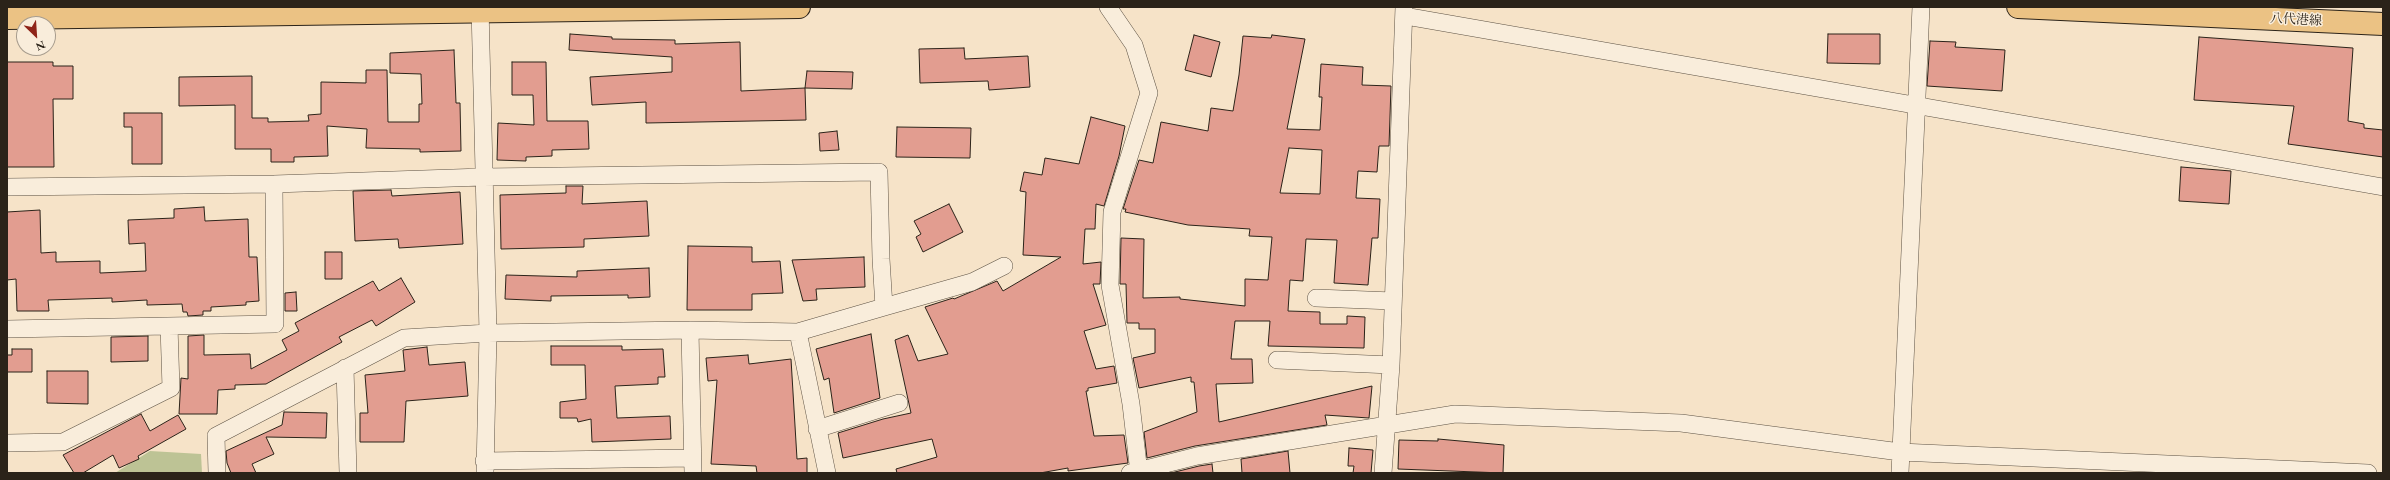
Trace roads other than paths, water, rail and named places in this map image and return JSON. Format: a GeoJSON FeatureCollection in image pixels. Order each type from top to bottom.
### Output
{"type":"FeatureCollection","features":[{"type":"Feature","properties":{"kind":"main road"},"geometry":{"type":"LineString","coordinates":[[7,18],[480,9],[799,7]]}},
{"type":"Feature","properties":{"kind":"main road","name":"八代港線"},"geometry":{"type":"LineString","coordinates":[[2018,7],[2383,24]]}},
{"type":"Feature","properties":{"kind":"street"},"geometry":{"type":"LineString","coordinates":[[1108,7],[1134,45],[1149,93],[1112,212],[1111,234],[1110,285],[1131,404],[1136,472],[1196,456],[1455,414],[1681,423],[1900,452],[2368,473]]}},
{"type":"Feature","properties":{"kind":"street"},"geometry":{"type":"LineString","coordinates":[[1900,473],[1921,7]]}},
{"type":"Feature","properties":{"kind":"street"},"geometry":{"type":"LineString","coordinates":[[480,9],[488,333],[484,467],[693,465],[690,330]]}},
{"type":"Feature","properties":{"kind":"street"},"geometry":{"type":"LineString","coordinates":[[1383,473],[1388,426],[1391,365],[1405,12],[1917,107],[2383,187]]}},
{"type":"Feature","properties":{"kind":"street"},"geometry":{"type":"LineString","coordinates":[[7,187],[274,184],[483,177],[879,172],[880,259],[884,307]]}},
{"type":"Feature","properties":{"kind":"street"},"geometry":{"type":"LineString","coordinates":[[7,329],[274,324],[274,184]]}},
{"type":"Feature","properties":{"kind":"street"},"geometry":{"type":"LineString","coordinates":[[217,473],[216,436],[404,338],[488,333],[690,330],[798,332],[972,282],[1004,266]]}},
{"type":"Feature","properties":{"kind":"street"},"geometry":{"type":"LineString","coordinates":[[1316,298],[1393,301]]}},
{"type":"Feature","properties":{"kind":"street"},"geometry":{"type":"LineString","coordinates":[[7,443],[63,442],[171,388],[169,326]]}},
{"type":"Feature","properties":{"kind":"street"},"geometry":{"type":"LineString","coordinates":[[798,332],[827,473]]}},
{"type":"Feature","properties":{"kind":"street"},"geometry":{"type":"LineString","coordinates":[[1277,360],[1391,365]]}},
{"type":"Feature","properties":{"kind":"street"},"geometry":{"type":"LineString","coordinates":[[346,368],[348,473]]}},
{"type":"Feature","properties":{"kind":"street"},"geometry":{"type":"LineString","coordinates":[[817,429],[899,403]]}}]}
